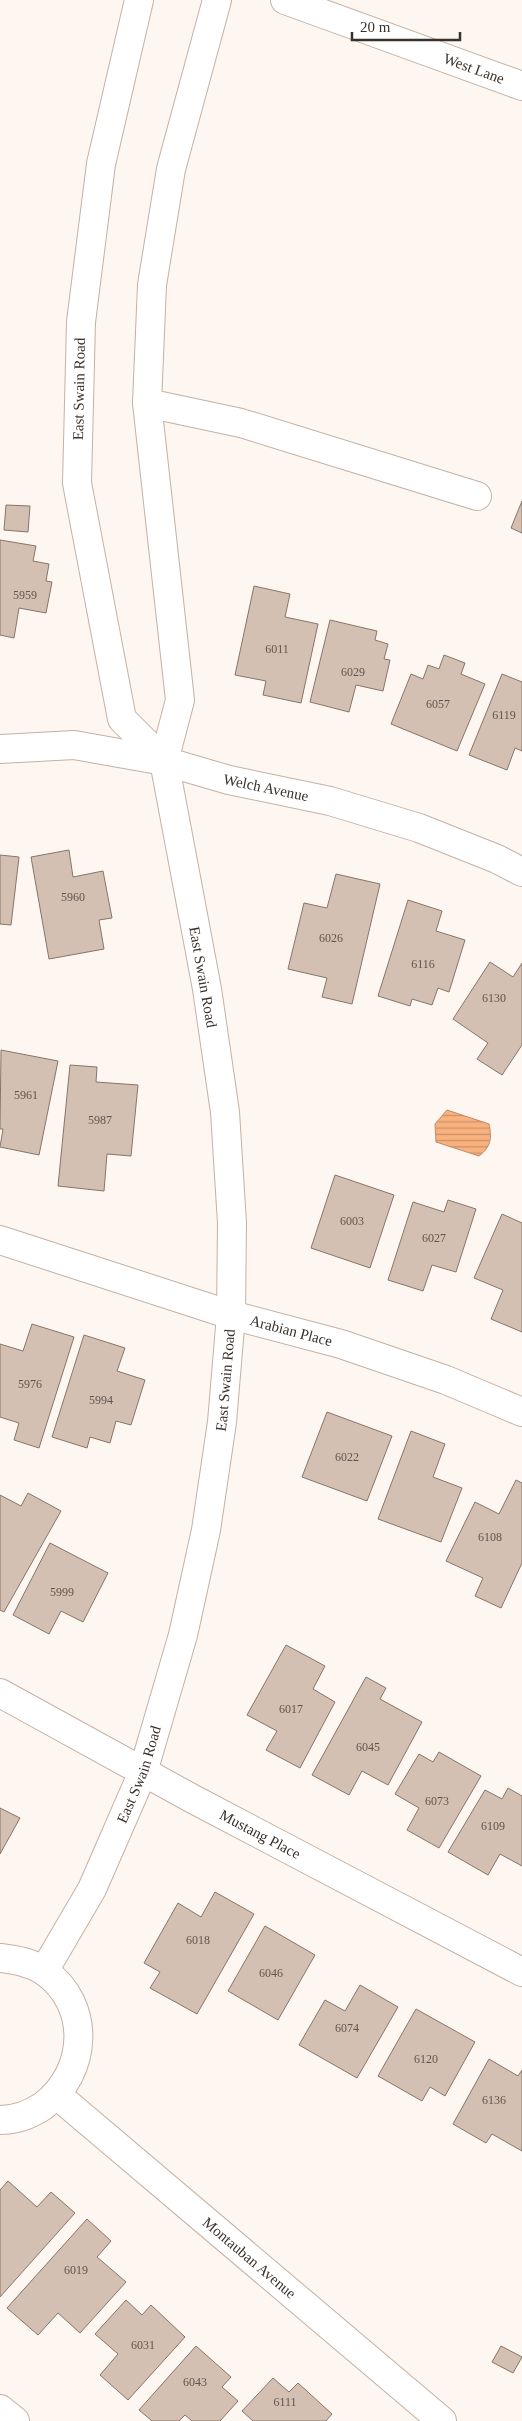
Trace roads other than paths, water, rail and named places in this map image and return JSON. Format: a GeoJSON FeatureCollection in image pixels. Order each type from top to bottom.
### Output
{"type":"FeatureCollection","features":[{"type":"Feature","properties":{"kind":"street","name":"East Swain Road"},"geometry":{"type":"LineString","coordinates":[[140,0],[101,164],[82,312],[78,483],[122,719],[164,761]]}},
{"type":"Feature","properties":{"kind":"street","name":"East Swain Road"},"geometry":{"type":"LineString","coordinates":[[44,1972],[92,1889],[142,1772],[183,1635],[206,1530],[222,1422],[231,1315],[232,1223],[224,1112],[207,989],[164,761],[180,700],[147,403],[152,285],[170,169],[217,0]]}},
{"type":"Feature","properties":{"kind":"street","name":"West Lane"},"geometry":{"type":"LineString","coordinates":[[285,0],[522,86]]}},
{"type":"Feature","properties":{"kind":"street"},"geometry":{"type":"LineString","coordinates":[[147,403],[241,423],[477,496]]}},
{"type":"Feature","properties":{"kind":"street","name":"Welch Avenue"},"geometry":{"type":"LineString","coordinates":[[0,749],[74,745],[164,761],[229,780],[330,801],[419,828],[497,859],[522,872]]}},
{"type":"Feature","properties":{"kind":"street","name":"Arabian Place"},"geometry":{"type":"LineString","coordinates":[[0,1240],[231,1315],[341,1344],[446,1380],[522,1412]]}},
{"type":"Feature","properties":{"kind":"street","name":"Mustang Place"},"geometry":{"type":"LineString","coordinates":[[0,1693],[142,1772],[522,1972]]}},
{"type":"Feature","properties":{"kind":"street"},"geometry":{"type":"LineString","coordinates":[[0,1958],[21,1960],[44,1972],[64,1991],[76,2016],[79,2044],[72,2071],[57,2095],[34,2112],[8,2120],[0,2120]]}},
{"type":"Feature","properties":{"kind":"street","name":"Montauban Avenue"},"geometry":{"type":"LineString","coordinates":[[57,2095],[442,2421]]}},
{"type":"Feature","properties":{"kind":"street"},"geometry":{"type":"LineString","coordinates":[[0,2409],[15,2421]]}}]}
